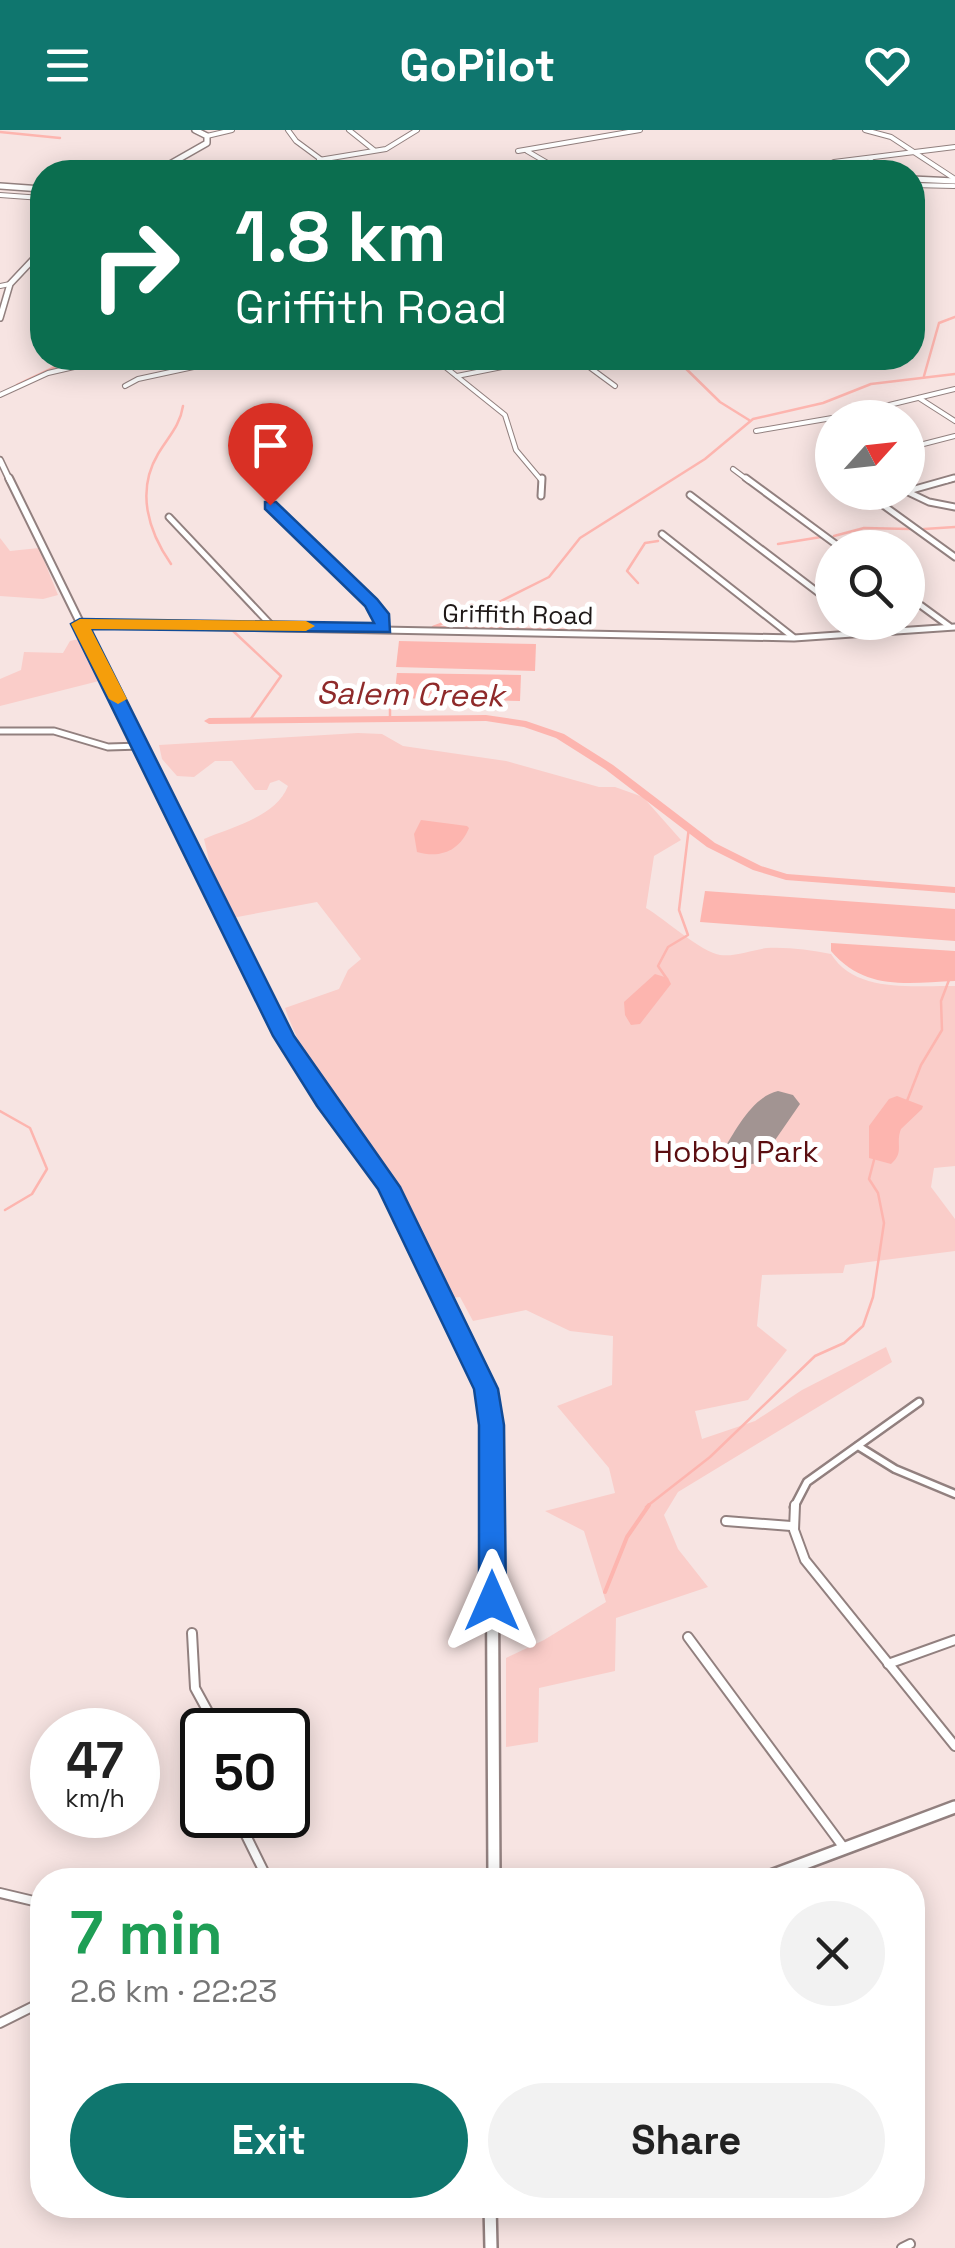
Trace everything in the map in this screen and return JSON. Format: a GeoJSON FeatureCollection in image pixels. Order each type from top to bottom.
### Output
{"type":"FeatureCollection","features":[{"type":"Feature","properties":{"kind":"main road"},"geometry":{"type":"LineString","coordinates":[[177,160],[204,145],[207,136],[196,130]]}},
{"type":"Feature","properties":{"kind":"main road"},"geometry":{"type":"LineString","coordinates":[[925,182],[955,182]]}},
{"type":"Feature","properties":{"kind":"main road"},"geometry":{"type":"LineString","coordinates":[[0,186],[30,188]]}},
{"type":"Feature","properties":{"kind":"main road"},"geometry":{"type":"LineString","coordinates":[[0,318],[10,284],[30,263]]}},
{"type":"Feature","properties":{"kind":"main road"},"geometry":{"type":"LineString","coordinates":[[0,460],[284,1036],[325,1101],[388,1187],[486,1389],[492,1425],[494,1868]]}},
{"type":"Feature","properties":{"kind":"main road"},"geometry":{"type":"LineString","coordinates":[[793,1868],[955,1807]]}},
{"type":"Feature","properties":{"kind":"main road"},"geometry":{"type":"LineString","coordinates":[[490,2218],[491,2248]]}},
{"type":"Feature","properties":{"kind":"street"},"geometry":{"type":"LineString","coordinates":[[207,136],[232,130]]}},
{"type":"Feature","properties":{"kind":"street"},"geometry":{"type":"LineString","coordinates":[[288,130],[296,142],[319,160],[404,142],[417,130]]}},
{"type":"Feature","properties":{"kind":"street"},"geometry":{"type":"LineString","coordinates":[[349,130],[374,150]]}},
{"type":"Feature","properties":{"kind":"street"},"geometry":{"type":"LineString","coordinates":[[597,130],[607,136]]}},
{"type":"Feature","properties":{"kind":"street"},"geometry":{"type":"LineString","coordinates":[[518,151],[640,130]]}},
{"type":"Feature","properties":{"kind":"street"},"geometry":{"type":"LineString","coordinates":[[865,130],[890,137],[955,182]]}},
{"type":"Feature","properties":{"kind":"street"},"geometry":{"type":"LineString","coordinates":[[859,160],[955,147]]}},
{"type":"Feature","properties":{"kind":"street"},"geometry":{"type":"LineString","coordinates":[[526,150],[543,160]]}},
{"type":"Feature","properties":{"kind":"street"},"geometry":{"type":"LineString","coordinates":[[0,196],[30,197]]}},
{"type":"Feature","properties":{"kind":"street"},"geometry":{"type":"LineString","coordinates":[[0,286],[10,284]]}},
{"type":"Feature","properties":{"kind":"street"},"geometry":{"type":"LineString","coordinates":[[0,395],[64,370]]}},
{"type":"Feature","properties":{"kind":"street"},"geometry":{"type":"LineString","coordinates":[[126,386],[138,378],[176,370]]}},
{"type":"Feature","properties":{"kind":"street"},"geometry":{"type":"LineString","coordinates":[[450,370],[506,417],[516,450],[542,478],[541,496]]}},
{"type":"Feature","properties":{"kind":"street"},"geometry":{"type":"LineString","coordinates":[[458,376],[488,370]]}},
{"type":"Feature","properties":{"kind":"street"},"geometry":{"type":"LineString","coordinates":[[593,370],[615,386]]}},
{"type":"Feature","properties":{"kind":"street"},"geometry":{"type":"LineString","coordinates":[[911,400],[955,389]]}},
{"type":"Feature","properties":{"kind":"street"},"geometry":{"type":"LineString","coordinates":[[920,398],[955,421]]}},
{"type":"Feature","properties":{"kind":"street"},"geometry":{"type":"LineString","coordinates":[[756,431],[815,421]]}},
{"type":"Feature","properties":{"kind":"street"},"geometry":{"type":"LineString","coordinates":[[925,444],[955,436]]}},
{"type":"Feature","properties":{"kind":"street"},"geometry":{"type":"LineString","coordinates":[[733,469],[816,530]]}},
{"type":"Feature","properties":{"kind":"street"},"geometry":{"type":"LineString","coordinates":[[925,486],[955,478]]}},
{"type":"Feature","properties":{"kind":"street"},"geometry":{"type":"LineString","coordinates":[[690,494],[815,590]]}},
{"type":"Feature","properties":{"kind":"street"},"geometry":{"type":"LineString","coordinates":[[925,500],[955,506]]}},
{"type":"Feature","properties":{"kind":"street"},"geometry":{"type":"LineString","coordinates":[[270,505],[371,603],[381,614],[384,628]]}},
{"type":"Feature","properties":{"kind":"street"},"geometry":{"type":"LineString","coordinates":[[889,510],[955,557]]}},
{"type":"Feature","properties":{"kind":"street"},"geometry":{"type":"LineString","coordinates":[[169,517],[272,626]]}},
{"type":"Feature","properties":{"kind":"street"},"geometry":{"type":"LineString","coordinates":[[662,534],[794,638]]}},
{"type":"Feature","properties":{"kind":"street"},"geometry":{"type":"LineString","coordinates":[[925,608],[952,627]]}},
{"type":"Feature","properties":{"kind":"street","name":"Griffith Road"},"geometry":{"type":"LineString","coordinates":[[80,624],[815,637]]}},
{"type":"Feature","properties":{"kind":"street","name":"Griffith Road"},"geometry":{"type":"LineString","coordinates":[[925,629],[952,627]]}},
{"type":"Feature","properties":{"kind":"street"},"geometry":{"type":"LineString","coordinates":[[0,730],[54,731],[108,747],[139,742]]}},
{"type":"Feature","properties":{"kind":"street"},"geometry":{"type":"LineString","coordinates":[[919,1402],[802,1488],[791,1526],[805,1560],[955,1746]]}},
{"type":"Feature","properties":{"kind":"street"},"geometry":{"type":"LineString","coordinates":[[858,1446],[895,1468],[955,1494]]}},
{"type":"Feature","properties":{"kind":"street"},"geometry":{"type":"LineString","coordinates":[[726,1520],[791,1526]]}},
{"type":"Feature","properties":{"kind":"street"},"geometry":{"type":"LineString","coordinates":[[192,1633],[196,1688],[206,1708]]}},
{"type":"Feature","properties":{"kind":"street"},"geometry":{"type":"LineString","coordinates":[[688,1637],[844,1849]]}},
{"type":"Feature","properties":{"kind":"street"},"geometry":{"type":"LineString","coordinates":[[888,1664],[955,1640]]}},
{"type":"Feature","properties":{"kind":"street"},"geometry":{"type":"LineString","coordinates":[[247,1838],[262,1868]]}},
{"type":"Feature","properties":{"kind":"street"},"geometry":{"type":"LineString","coordinates":[[0,1893],[30,1900]]}},
{"type":"Feature","properties":{"kind":"street"},"geometry":{"type":"LineString","coordinates":[[0,2023],[30,2008]]}},
{"type":"Feature","properties":{"kind":"green space"},"geometry":{"type":"Polygon","coordinates":[[[0,538],[10,551],[39,548],[58,595],[43,599],[0,596],[0,538]]]}},
{"type":"Feature","properties":{"kind":"green space"},"geometry":{"type":"Polygon","coordinates":[[[83,638],[103,680],[0,706],[0,679],[21,670],[24,652],[63,653],[70,641],[83,638]]]}},
{"type":"Feature","properties":{"kind":"green space","name":"Hobby Park"},"geometry":{"type":"Polygon","coordinates":[[[382,734],[403,746],[506,761],[643,797],[681,840],[654,856],[646,908],[712,953],[738,954],[767,948],[807,950],[831,954],[855,976],[870,981],[955,986],[955,1166],[934,1168],[931,1187],[955,1219],[955,1251],[845,1265],[843,1273],[762,1275],[757,1326],[787,1350],[748,1400],[695,1411],[702,1439],[755,1421],[802,1390],[886,1347],[892,1362],[678,1492],[664,1515],[678,1549],[708,1587],[616,1618],[615,1671],[539,1688],[538,1742],[506,1747],[506,1658],[606,1602],[584,1531],[545,1511],[615,1493],[609,1468],[557,1406],[612,1385],[613,1336],[570,1331],[526,1310],[473,1321],[460,1297],[449,1298],[400,1200],[306,1056],[285,1008],[339,989],[348,970],[361,959],[317,902],[232,918],[214,881],[204,839],[264,813],[288,786],[279,780],[270,783],[267,790],[255,790],[232,761],[215,761],[194,777],[177,776],[162,759],[159,745],[382,734]]]}},
{"type":"Feature","properties":{"kind":"water"},"geometry":{"type":"Polygon","coordinates":[[[399,641],[536,644],[535,671],[396,667],[399,641]]]}},
{"type":"Feature","properties":{"kind":"water"},"geometry":{"type":"Polygon","coordinates":[[[397,673],[521,675],[520,701],[394,698],[397,673]]]}},
{"type":"Feature","properties":{"kind":"water"},"geometry":{"type":"Polygon","coordinates":[[[421,820],[469,828],[449,851],[426,854],[417,852],[414,834],[421,820]]]}},
{"type":"Feature","properties":{"kind":"water"},"geometry":{"type":"Polygon","coordinates":[[[705,891],[955,909],[955,941],[700,922],[705,891]]]}},
{"type":"Feature","properties":{"kind":"water"},"geometry":{"type":"Polygon","coordinates":[[[831,943],[955,951],[955,981],[904,983],[873,979],[844,964],[831,951],[831,943]]]}},
{"type":"Feature","properties":{"kind":"water"},"geometry":{"type":"Polygon","coordinates":[[[655,974],[668,978],[671,984],[640,1024],[631,1025],[624,1002],[655,974]]]}},
{"type":"Feature","properties":{"kind":"water"},"geometry":{"type":"Polygon","coordinates":[[[897,1096],[923,1106],[901,1129],[898,1156],[891,1164],[869,1158],[869,1126],[889,1099],[897,1096]]]}},
{"type":"Feature","properties":{"kind":"waterway"},"geometry":{"type":"LineString","coordinates":[[0,132],[60,138]]}},
{"type":"Feature","properties":{"kind":"waterway"},"geometry":{"type":"LineString","coordinates":[[924,376],[939,323],[955,317]]}},
{"type":"Feature","properties":{"kind":"waterway"},"geometry":{"type":"LineString","coordinates":[[17,385],[49,370]]}},
{"type":"Feature","properties":{"kind":"waterway"},"geometry":{"type":"LineString","coordinates":[[687,370],[720,402],[749,420]]}},
{"type":"Feature","properties":{"kind":"waterway"},"geometry":{"type":"LineString","coordinates":[[433,627],[495,604],[549,577],[580,538],[705,459],[753,419],[823,403],[871,384],[955,374]]}},
{"type":"Feature","properties":{"kind":"waterway"},"geometry":{"type":"LineString","coordinates":[[171,564],[156,538],[146,496],[151,468],[183,406]]}},
{"type":"Feature","properties":{"kind":"waterway"},"geometry":{"type":"LineString","coordinates":[[924,529],[955,527]]}},
{"type":"Feature","properties":{"kind":"waterway"},"geometry":{"type":"LineString","coordinates":[[856,530],[910,529]]}},
{"type":"Feature","properties":{"kind":"waterway"},"geometry":{"type":"LineString","coordinates":[[778,544],[815,538]]}},
{"type":"Feature","properties":{"kind":"waterway"},"geometry":{"type":"LineString","coordinates":[[638,583],[627,571],[645,543],[658,541]]}},
{"type":"Feature","properties":{"kind":"waterway"},"geometry":{"type":"LineString","coordinates":[[434,627],[580,630]]}},
{"type":"Feature","properties":{"kind":"waterway"},"geometry":{"type":"LineString","coordinates":[[232,630],[281,676],[250,720]]}},
{"type":"Feature","properties":{"kind":"waterway"},"geometry":{"type":"LineString","coordinates":[[390,702],[390,720]]}},
{"type":"Feature","properties":{"kind":"waterway","name":"Salem Creek"},"geometry":{"type":"LineString","coordinates":[[209,721],[486,718],[526,724],[560,736],[609,767],[711,845],[757,868],[786,877],[955,890]]}},
{"type":"Feature","properties":{"kind":"waterway"},"geometry":{"type":"LineString","coordinates":[[667,979],[658,966],[668,947],[688,935],[679,910],[689,827]]}},
{"type":"Feature","properties":{"kind":"waterway"},"geometry":{"type":"LineString","coordinates":[[907,1101],[921,1065],[942,1030],[941,1001],[949,980]]}},
{"type":"Feature","properties":{"kind":"waterway"},"geometry":{"type":"LineString","coordinates":[[0,1111],[30,1128],[47,1169],[32,1194],[5,1210]]}},
{"type":"Feature","properties":{"kind":"waterway"},"geometry":{"type":"LineString","coordinates":[[646,1507],[710,1457],[815,1356],[844,1343],[863,1326],[873,1297],[884,1223],[878,1193],[869,1179],[874,1160]]}},
{"type":"Feature","properties":{"kind":"waterway"},"geometry":{"type":"LineString","coordinates":[[605,1592],[627,1537],[649,1505]]}},
{"type":"Feature","properties":{"kind":"runway"},"geometry":{"type":"LineString","coordinates":[[744,1152],[778,1104]]}},
{"type":"Feature","properties":{"kind":"slow traffic"},"geometry":{"type":"LineString","coordinates":[[118,699],[80,624],[306,626]]}},
{"type":"Feature","properties":{"kind":"route"},"geometry":{"type":"LineString","coordinates":[[270,505],[371,603],[381,614],[384,628],[80,624],[272,1014],[300,1064],[388,1187],[486,1389],[492,1425],[492,1601]]}}]}
